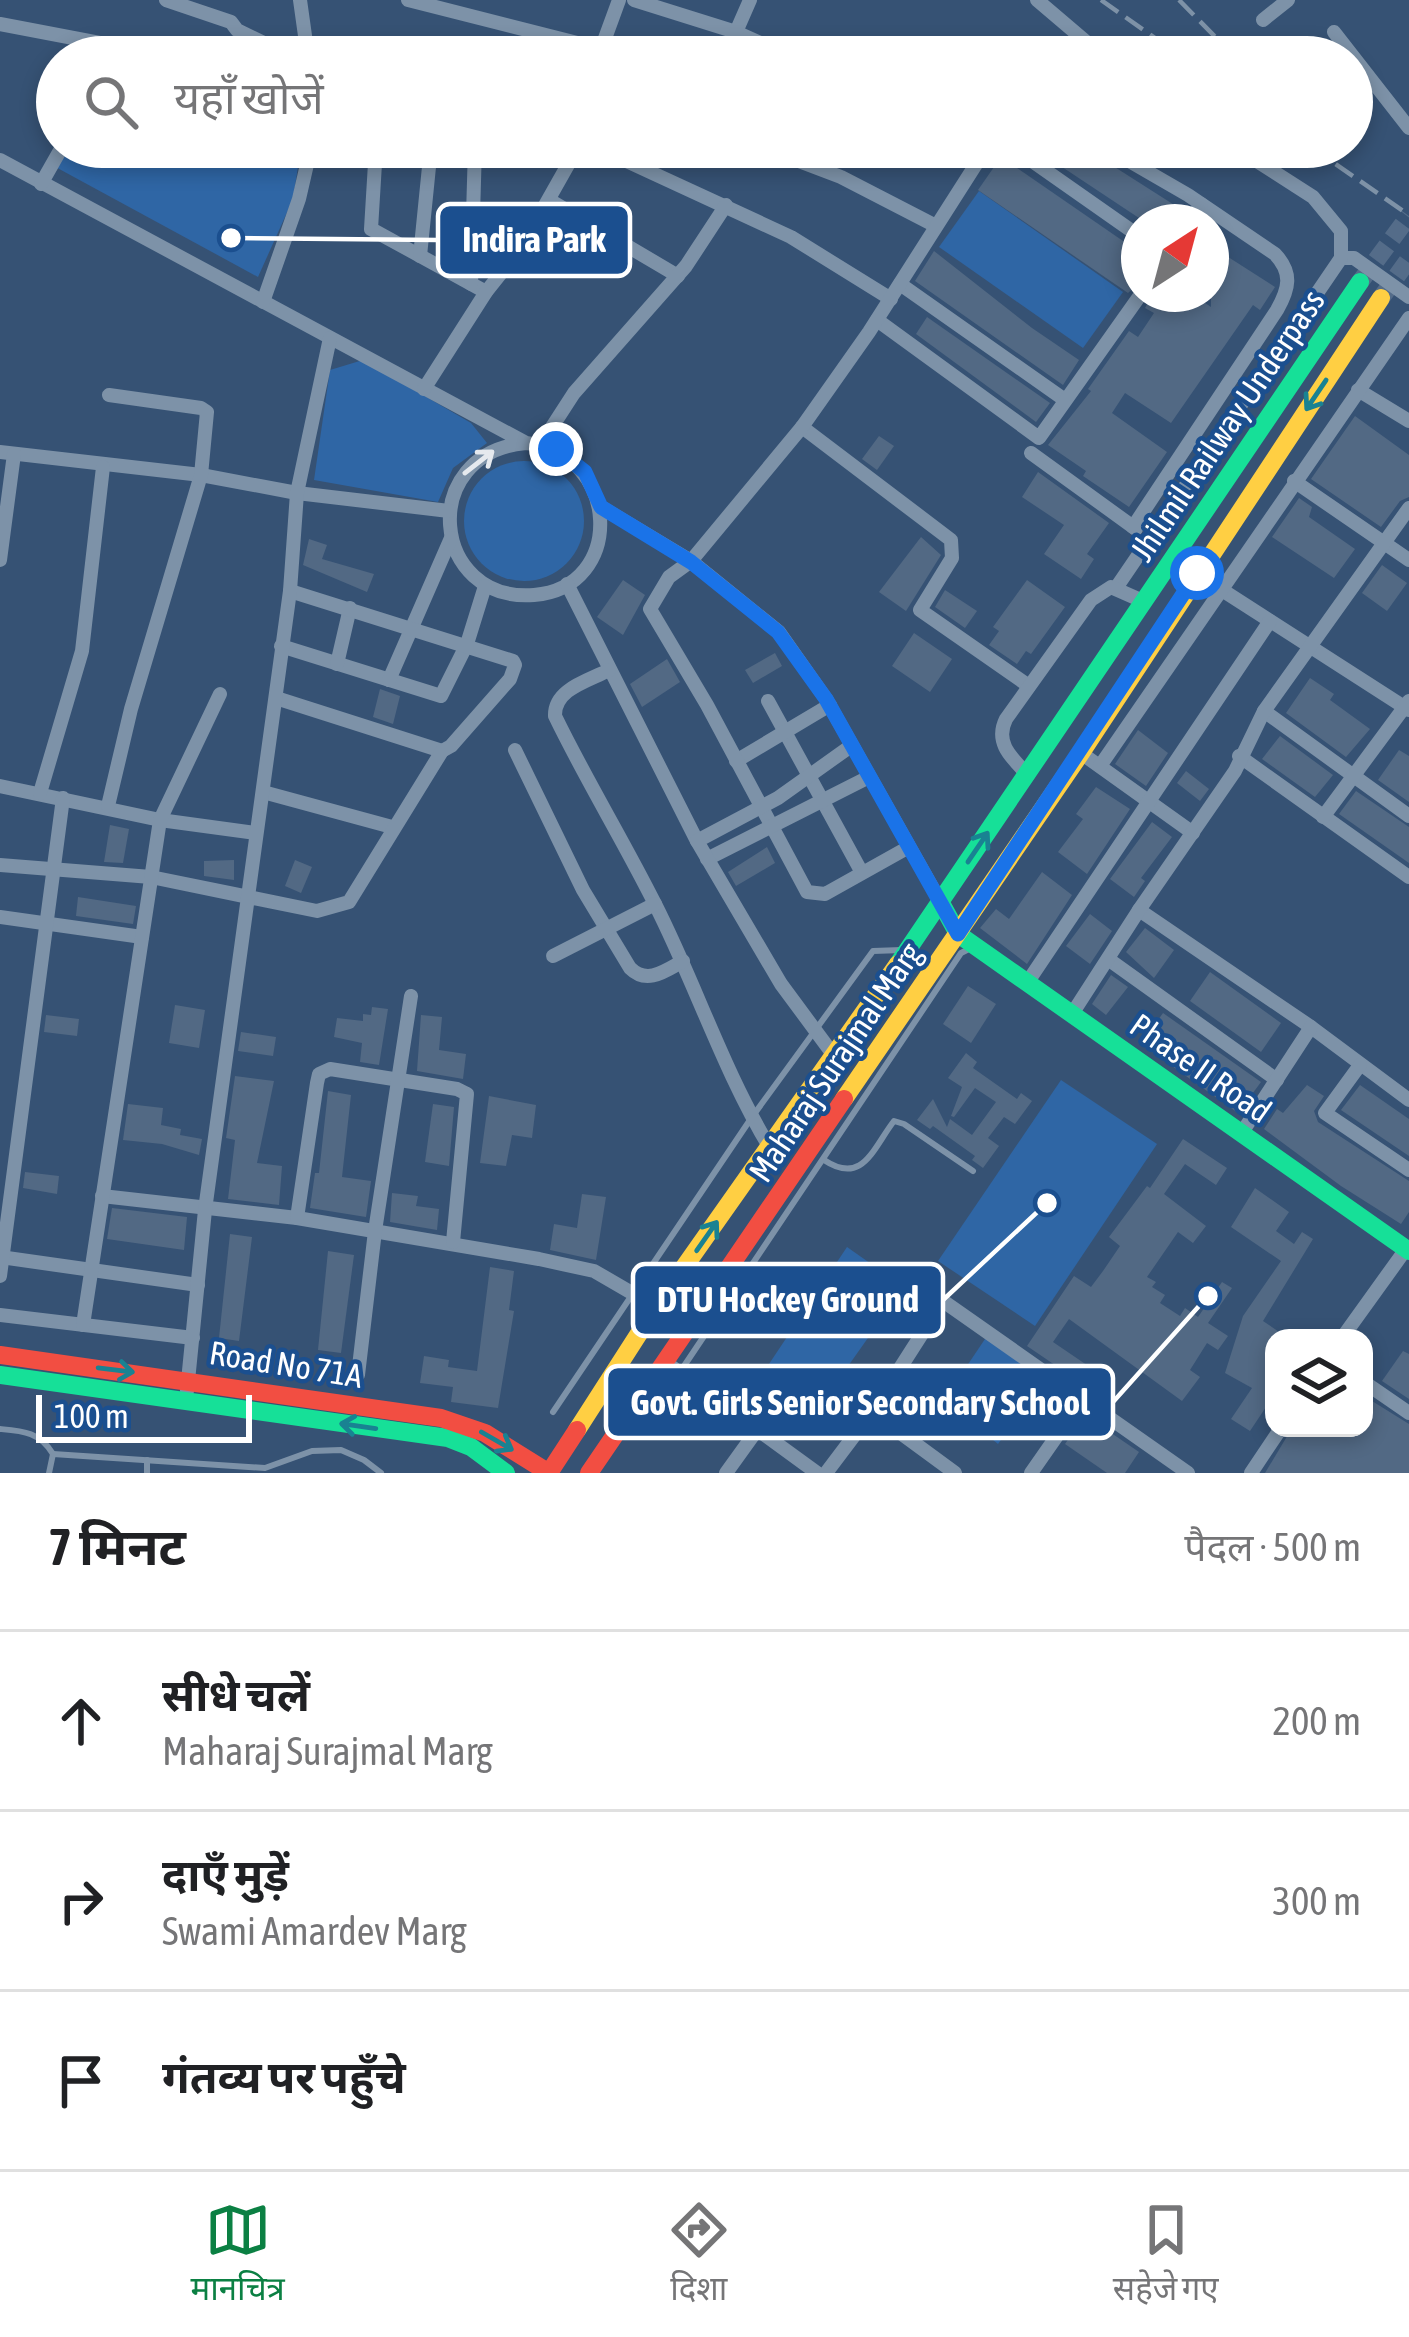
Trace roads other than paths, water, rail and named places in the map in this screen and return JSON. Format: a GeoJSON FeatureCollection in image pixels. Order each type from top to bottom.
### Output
{"type":"FeatureCollection","features":[{"type":"Feature","properties":{"kind":"main road","name":"Jhilmil Railway Underpass"},"geometry":{"type":"LineString","coordinates":[[549,1473],[656,1307],[941,903],[1360,282]]}},
{"type":"Feature","properties":{"kind":"main road","name":"Jhilmil Railway Underpass"},"geometry":{"type":"LineString","coordinates":[[1166,622],[1381,298]]}},
{"type":"Feature","properties":{"kind":"main road","name":"Maharaj Surajmal Marg"},"geometry":{"type":"LineString","coordinates":[[589,1473],[673,1367],[967,940],[1166,622]]}},
{"type":"Feature","properties":{"kind":"main road"},"geometry":{"type":"LineString","coordinates":[[941,903],[967,940]]}},
{"type":"Feature","properties":{"kind":"main road","name":"Phase II Road"},"geometry":{"type":"LineString","coordinates":[[967,940],[1408,1250]]}},
{"type":"Feature","properties":{"kind":"main road","name":"Road No 71A"},"geometry":{"type":"LineString","coordinates":[[0,1355],[462,1423],[549,1473]]}},
{"type":"Feature","properties":{"kind":"main road","name":"Road No 71A"},"geometry":{"type":"LineString","coordinates":[[0,1375],[448,1438],[506,1473]]}},
{"type":"Feature","properties":{"kind":"street"},"geometry":{"type":"LineString","coordinates":[[166,0],[230,22],[249,36]]}},
{"type":"Feature","properties":{"kind":"street"},"geometry":{"type":"LineString","coordinates":[[300,0],[305,36]]}},
{"type":"Feature","properties":{"kind":"street"},"geometry":{"type":"LineString","coordinates":[[408,0],[538,36]]}},
{"type":"Feature","properties":{"kind":"street"},"geometry":{"type":"LineString","coordinates":[[606,36],[619,0]]}},
{"type":"Feature","properties":{"kind":"street"},"geometry":{"type":"LineString","coordinates":[[634,0],[745,36]]}},
{"type":"Feature","properties":{"kind":"street"},"geometry":{"type":"LineString","coordinates":[[736,32],[749,0]]}},
{"type":"Feature","properties":{"kind":"street"},"geometry":{"type":"LineString","coordinates":[[1037,0],[1079,36]]}},
{"type":"Feature","properties":{"kind":"street"},"geometry":{"type":"LineString","coordinates":[[1263,20],[1288,0]]}},
{"type":"Feature","properties":{"kind":"street"},"geometry":{"type":"LineString","coordinates":[[0,24],[63,36]]}},
{"type":"Feature","properties":{"kind":"street"},"geometry":{"type":"LineString","coordinates":[[1334,32],[1337,36]]}},
{"type":"Feature","properties":{"kind":"street"},"geometry":{"type":"LineString","coordinates":[[1373,82],[1409,128]]}},
{"type":"Feature","properties":{"kind":"street"},"geometry":{"type":"LineString","coordinates":[[0,160],[424,388],[533,443],[568,456],[585,472],[601,507],[595,551],[567,584],[537,595],[508,595],[485,586],[468,569],[451,538],[453,492],[472,464],[498,447],[533,443],[678,276],[726,205]]}},
{"type":"Feature","properties":{"kind":"street"},"geometry":{"type":"LineString","coordinates":[[41,184],[50,168]]}},
{"type":"Feature","properties":{"kind":"street"},"geometry":{"type":"LineString","coordinates":[[263,302],[306,168]]}},
{"type":"Feature","properties":{"kind":"street"},"geometry":{"type":"LineString","coordinates":[[375,168],[371,230],[486,292]]}},
{"type":"Feature","properties":{"kind":"street"},"geometry":{"type":"LineString","coordinates":[[421,256],[429,168]]}},
{"type":"Feature","properties":{"kind":"street"},"geometry":{"type":"LineString","coordinates":[[471,284],[474,168]]}},
{"type":"Feature","properties":{"kind":"street"},"geometry":{"type":"LineString","coordinates":[[424,388],[551,201],[568,168]]}},
{"type":"Feature","properties":{"kind":"street"},"geometry":{"type":"LineString","coordinates":[[643,168],[791,238],[891,299]]}},
{"type":"Feature","properties":{"kind":"street"},"geometry":{"type":"LineString","coordinates":[[816,168],[936,226]]}},
{"type":"Feature","properties":{"kind":"street"},"geometry":{"type":"LineString","coordinates":[[909,848],[825,894],[810,894],[650,609],[669,577],[691,562],[802,427],[891,299],[969,168]]}},
{"type":"Feature","properties":{"kind":"street"},"geometry":{"type":"LineString","coordinates":[[1042,168],[1121,223]]}},
{"type":"Feature","properties":{"kind":"street"},"geometry":{"type":"LineString","coordinates":[[1132,527],[1277,310],[1289,281],[1285,265],[1202,203],[1141,168]]}},
{"type":"Feature","properties":{"kind":"street"},"geometry":{"type":"LineString","coordinates":[[1115,588],[1341,258],[1341,231],[1312,197],[1267,168]]}},
{"type":"Feature","properties":{"kind":"street"},"geometry":{"type":"LineString","coordinates":[[551,201],[678,276]]}},
{"type":"Feature","properties":{"kind":"street"},"geometry":{"type":"LineString","coordinates":[[1341,258],[1354,258],[1409,297]]}},
{"type":"Feature","properties":{"kind":"street"},"geometry":{"type":"LineString","coordinates":[[900,284],[1065,400]]}},
{"type":"Feature","properties":{"kind":"street"},"geometry":{"type":"LineString","coordinates":[[1277,310],[1278,325],[1289,334]]}},
{"type":"Feature","properties":{"kind":"street"},"geometry":{"type":"LineString","coordinates":[[877,320],[1039,438],[1129,312]]}},
{"type":"Feature","properties":{"kind":"street"},"geometry":{"type":"LineString","coordinates":[[1100,766],[1409,318]]}},
{"type":"Feature","properties":{"kind":"street"},"geometry":{"type":"LineString","coordinates":[[185,1402],[205,1210],[290,591],[297,493],[330,338]]}},
{"type":"Feature","properties":{"kind":"street"},"geometry":{"type":"LineString","coordinates":[[1358,390],[1409,421]]}},
{"type":"Feature","properties":{"kind":"street"},"geometry":{"type":"LineString","coordinates":[[108,806],[131,709],[201,476],[208,423],[204,410],[109,395]]}},
{"type":"Feature","properties":{"kind":"street"},"geometry":{"type":"LineString","coordinates":[[802,427],[951,540],[952,558],[920,610],[1029,686]]}},
{"type":"Feature","properties":{"kind":"street"},"geometry":{"type":"LineString","coordinates":[[0,560],[7,453],[449,511]]}},
{"type":"Feature","properties":{"kind":"street"},"geometry":{"type":"LineString","coordinates":[[1031,453],[1149,540]]}},
{"type":"Feature","properties":{"kind":"street"},"geometry":{"type":"LineString","coordinates":[[40,793],[82,651],[103,466]]}},
{"type":"Feature","properties":{"kind":"street"},"geometry":{"type":"LineString","coordinates":[[1294,481],[1409,560]]}},
{"type":"Feature","properties":{"kind":"street"},"geometry":{"type":"LineString","coordinates":[[601,507],[691,562],[778,632],[830,706],[941,903]]}},
{"type":"Feature","properties":{"kind":"street"},"geometry":{"type":"LineString","coordinates":[[1072,1015],[1235,771],[1264,711],[1409,508]]}},
{"type":"Feature","properties":{"kind":"street"},"geometry":{"type":"LineString","coordinates":[[389,680],[451,538]]}},
{"type":"Feature","properties":{"kind":"street"},"geometry":{"type":"LineString","coordinates":[[567,584],[707,859],[813,1031],[835,1057]]}},
{"type":"Feature","properties":{"kind":"street"},"geometry":{"type":"LineString","coordinates":[[281,646],[441,696],[467,644],[485,586]]}},
{"type":"Feature","properties":{"kind":"street"},"geometry":{"type":"LineString","coordinates":[[1028,775],[1005,749],[1000,730],[1029,686],[1103,590],[1115,588],[1145,602]]}},
{"type":"Feature","properties":{"kind":"street"},"geometry":{"type":"LineString","coordinates":[[1222,590],[1407,706],[1323,817]]}},
{"type":"Feature","properties":{"kind":"street"},"geometry":{"type":"LineString","coordinates":[[0,865],[151,877],[317,911],[349,902],[442,751],[475,721],[514,671],[513,661],[290,591]]}},
{"type":"Feature","properties":{"kind":"street"},"geometry":{"type":"LineString","coordinates":[[337,664],[350,608]]}},
{"type":"Feature","properties":{"kind":"street"},"geometry":{"type":"LineString","coordinates":[[1027,983],[1270,621]]}},
{"type":"Feature","properties":{"kind":"street"},"geometry":{"type":"LineString","coordinates":[[1166,622],[1188,639]]}},
{"type":"Feature","properties":{"kind":"street"},"geometry":{"type":"LineString","coordinates":[[609,670],[560,696],[553,708],[555,716],[655,904],[723,1061],[770,1148]]}},
{"type":"Feature","properties":{"kind":"street"},"geometry":{"type":"LineString","coordinates":[[83,1325],[160,820],[220,694]]}},
{"type":"Feature","properties":{"kind":"street"},"geometry":{"type":"LineString","coordinates":[[276,698],[442,751]]}},
{"type":"Feature","properties":{"kind":"street"},"geometry":{"type":"LineString","coordinates":[[768,701],[861,871]]}},
{"type":"Feature","properties":{"kind":"street"},"geometry":{"type":"LineString","coordinates":[[736,761],[830,706]]}},
{"type":"Feature","properties":{"kind":"street"},"geometry":{"type":"LineString","coordinates":[[1264,711],[1409,817]]}},
{"type":"Feature","properties":{"kind":"street"},"geometry":{"type":"LineString","coordinates":[[698,841],[760,807],[851,746]]}},
{"type":"Feature","properties":{"kind":"street"},"geometry":{"type":"LineString","coordinates":[[514,750],[630,968],[640,976],[656,976],[683,962]]}},
{"type":"Feature","properties":{"kind":"street"},"geometry":{"type":"LineString","coordinates":[[1082,753],[1193,833]]}},
{"type":"Feature","properties":{"kind":"street"},"geometry":{"type":"LineString","coordinates":[[1239,756],[1409,877]]}},
{"type":"Feature","properties":{"kind":"street"},"geometry":{"type":"LineString","coordinates":[[707,859],[869,777]]}},
{"type":"Feature","properties":{"kind":"street"},"geometry":{"type":"LineString","coordinates":[[0,786],[160,820],[256,833]]}},
{"type":"Feature","properties":{"kind":"street"},"geometry":{"type":"LineString","coordinates":[[263,792],[392,826]]}},
{"type":"Feature","properties":{"kind":"street"},"geometry":{"type":"LineString","coordinates":[[0,1276],[63,798]]}},
{"type":"Feature","properties":{"kind":"street"},"geometry":{"type":"LineString","coordinates":[[553,956],[655,904]]}},
{"type":"Feature","properties":{"kind":"street"},"geometry":{"type":"LineString","coordinates":[[1139,910],[1409,1100]]}},
{"type":"Feature","properties":{"kind":"street"},"geometry":{"type":"LineString","coordinates":[[0,917],[142,937]]}},
{"type":"Feature","properties":{"kind":"street"},"geometry":{"type":"LineString","coordinates":[[1108,958],[1277,1080]]}},
{"type":"Feature","properties":{"kind":"street"},"geometry":{"type":"LineString","coordinates":[[358,1375],[411,996]]}},
{"type":"Feature","properties":{"kind":"street"},"geometry":{"type":"LineString","coordinates":[[1241,1134],[1311,1027]]}},
{"type":"Feature","properties":{"kind":"street"},"geometry":{"type":"LineString","coordinates":[[1360,1065],[1325,1114],[1409,1170]]}},
{"type":"Feature","properties":{"kind":"street"},"geometry":{"type":"LineString","coordinates":[[297,1218],[319,1075],[330,1069],[467,1094],[453,1242]]}},
{"type":"Feature","properties":{"kind":"street"},"geometry":{"type":"LineString","coordinates":[[103,1196],[453,1242],[594,1271],[656,1307]]}},
{"type":"Feature","properties":{"kind":"street"},"geometry":{"type":"LineString","coordinates":[[1349,1329],[1408,1250]]}},
{"type":"Feature","properties":{"kind":"street"},"geometry":{"type":"LineString","coordinates":[[1,1257],[198,1285]]}},
{"type":"Feature","properties":{"kind":"street"},"geometry":{"type":"LineString","coordinates":[[673,1367],[821,1473],[872,1412],[944,1301],[1188,1473]]}},
{"type":"Feature","properties":{"kind":"street"},"geometry":{"type":"LineString","coordinates":[[0,1316],[193,1338]]}},
{"type":"Feature","properties":{"kind":"street"},"geometry":{"type":"LineString","coordinates":[[1373,1388],[1409,1413]]}},
{"type":"Feature","properties":{"kind":"street"},"geometry":{"type":"LineString","coordinates":[[1031,1473],[1082,1400]]}},
{"type":"Feature","properties":{"kind":"street"},"geometry":{"type":"LineString","coordinates":[[872,1412],[955,1473]]}},
{"type":"Feature","properties":{"kind":"street"},"geometry":{"type":"LineString","coordinates":[[726,1473],[758,1430]]}},
{"type":"Feature","properties":{"kind":"street"},"geometry":{"type":"LineString","coordinates":[[1251,1473],[1275,1437]]}},
{"type":"Feature","properties":{"kind":"lane"},"geometry":{"type":"LineString","coordinates":[[673,1367],[824,1160],[967,940]]}},
{"type":"Feature","properties":{"kind":"lane"},"geometry":{"type":"LineString","coordinates":[[553,1412],[752,1117],[873,951],[908,950]]}},
{"type":"Feature","properties":{"kind":"lane"},"geometry":{"type":"LineString","coordinates":[[824,1160],[838,1170],[853,1170],[894,1121],[973,1171]]}},
{"type":"Feature","properties":{"kind":"lane"},"geometry":{"type":"LineString","coordinates":[[0,1429],[32,1432],[46,1443],[52,1454],[49,1473]]}},
{"type":"Feature","properties":{"kind":"lane"},"geometry":{"type":"LineString","coordinates":[[52,1454],[265,1471],[312,1451],[341,1450],[381,1473]]}},
{"type":"Feature","properties":{"kind":"lane"},"geometry":{"type":"LineString","coordinates":[[146,1473],[147,1460]]}},
{"type":"Feature","properties":{"kind":"tunnel"},"geometry":{"type":"LineString","coordinates":[[1360,282],[1409,216]]}},
{"type":"Feature","properties":{"kind":"tunnel"},"geometry":{"type":"LineString","coordinates":[[1381,298],[1409,259]]}},
{"type":"Feature","properties":{"kind":"railway"},"geometry":{"type":"LineString","coordinates":[[1101,0],[1152,36]]}},
{"type":"Feature","properties":{"kind":"railway"},"geometry":{"type":"LineString","coordinates":[[1179,0],[1214,36]]}},
{"type":"Feature","properties":{"kind":"railway"},"geometry":{"type":"LineString","coordinates":[[1341,168],[1409,215]]}},
{"type":"Feature","properties":{"kind":"place","name":"Indira Park"},"geometry":{"type":"Point","coordinates":[231,238]}},
{"type":"Feature","properties":{"kind":"place","name":"DTU Hockey Ground"},"geometry":{"type":"Point","coordinates":[1047,1203]}},
{"type":"Feature","properties":{"kind":"place","name":"Govt. Girls Senior Secondary School"},"geometry":{"type":"Point","coordinates":[1208,1296]}}]}
